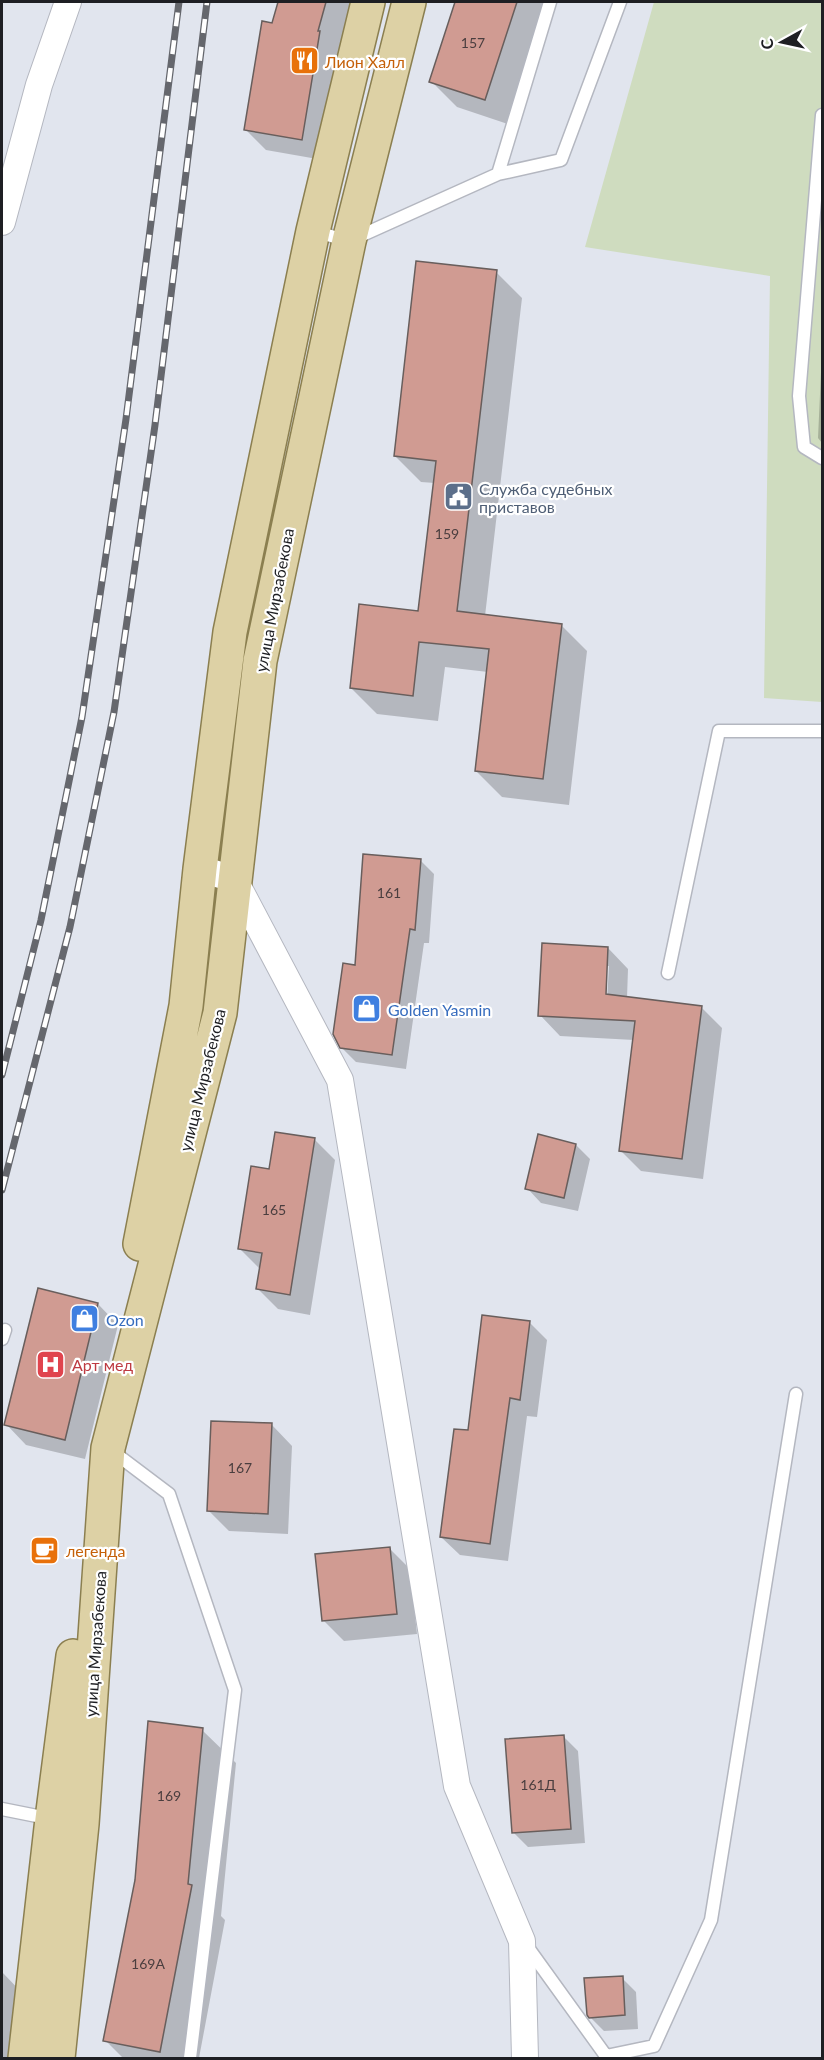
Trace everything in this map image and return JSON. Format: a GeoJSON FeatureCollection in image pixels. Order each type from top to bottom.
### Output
{"type":"FeatureCollection","features":[{"type":"Feature","properties":{"kind":"main road","name":"улица Мирзабекова"},"geometry":{"type":"LineString","coordinates":[[58,2058],[67,1822],[105,1446],[186,1006],[200,869],[230,632],[313,231],[368,2]]}},
{"type":"Feature","properties":{"kind":"main road","name":"улица Мирзабекова"},"geometry":{"type":"LineString","coordinates":[[105,1446],[220,1013],[260,661],[349,240],[409,2]]}},
{"type":"Feature","properties":{"kind":"main road","name":"улица Мирзабекова"},"geometry":{"type":"LineString","coordinates":[[25,2058],[67,1822]]}},
{"type":"Feature","properties":{"kind":"street"},"geometry":{"type":"LineString","coordinates":[[2,222],[39,85],[68,2]]}},
{"type":"Feature","properties":{"kind":"street"},"geometry":{"type":"LineString","coordinates":[[200,869],[234,879],[340,1080],[457,1786],[522,1941],[525,2058]]}},
{"type":"Feature","properties":{"kind":"lane"},"geometry":{"type":"LineString","coordinates":[[498,174],[550,2]]}},
{"type":"Feature","properties":{"kind":"lane"},"geometry":{"type":"LineString","coordinates":[[313,231],[349,240],[498,174],[561,160],[620,2]]}},
{"type":"Feature","properties":{"kind":"lane"},"geometry":{"type":"LineString","coordinates":[[822,115],[799,396],[804,447],[822,458]]}},
{"type":"Feature","properties":{"kind":"lane"},"geometry":{"type":"LineString","coordinates":[[668,973],[719,731],[822,731]]}},
{"type":"Feature","properties":{"kind":"lane"},"geometry":{"type":"LineString","coordinates":[[522,1941],[606,2056],[654,2046],[711,1920],[796,1394]]}},
{"type":"Feature","properties":{"kind":"lane"},"geometry":{"type":"LineString","coordinates":[[105,1446],[169,1494],[235,1690],[190,2058]]}},
{"type":"Feature","properties":{"kind":"lane"},"geometry":{"type":"LineString","coordinates":[[2,1809],[67,1822]]}},
{"type":"Feature","properties":{"kind":"green space"},"geometry":{"type":"Polygon","coordinates":[[[654,2],[822,2],[822,702],[764,698],[770,276],[585,247],[654,2]]]}},
{"type":"Feature","properties":{"kind":"building"},"geometry":{"type":"Polygon","coordinates":[[[278,2],[326,2],[318,31],[320,31],[302,140],[244,130],[262,21],[272,23],[278,2]]]}},
{"type":"Feature","properties":{"kind":"building"},"geometry":{"type":"Polygon","coordinates":[[[455,2],[517,2],[485,100],[429,82],[455,2]]]}},
{"type":"Feature","properties":{"kind":"building"},"geometry":{"type":"Polygon","coordinates":[[[416,261],[497,270],[457,611],[562,624],[543,779],[475,771],[489,649],[419,642],[413,696],[350,688],[359,604],[418,611],[436,461],[394,456],[416,261]]]}},
{"type":"Feature","properties":{"kind":"building"},"geometry":{"type":"Polygon","coordinates":[[[363,854],[421,859],[415,930],[410,929],[392,1055],[340,1048],[333,1034],[343,963],[355,965],[363,854]]]}},
{"type":"Feature","properties":{"kind":"building"},"geometry":{"type":"Polygon","coordinates":[[[542,943],[608,947],[606,994],[702,1006],[682,1159],[619,1151],[635,1021],[538,1016],[542,943]]]}},
{"type":"Feature","properties":{"kind":"building"},"geometry":{"type":"Polygon","coordinates":[[[275,1132],[315,1138],[290,1295],[256,1289],[262,1253],[238,1249],[251,1166],[269,1169],[275,1132]]]}},
{"type":"Feature","properties":{"kind":"building"},"geometry":{"type":"Polygon","coordinates":[[[538,1134],[576,1144],[564,1198],[525,1189],[538,1134]]]}},
{"type":"Feature","properties":{"kind":"building","name":"Арт мед"},"geometry":{"type":"Polygon","coordinates":[[[38,1288],[98,1303],[65,1440],[4,1425],[38,1288]]]}},
{"type":"Feature","properties":{"kind":"building"},"geometry":{"type":"Polygon","coordinates":[[[482,1315],[530,1321],[520,1400],[510,1398],[490,1544],[440,1537],[454,1429],[468,1430],[482,1315]]]}},
{"type":"Feature","properties":{"kind":"building"},"geometry":{"type":"Polygon","coordinates":[[[211,1421],[272,1423],[268,1514],[207,1511],[211,1421]]]}},
{"type":"Feature","properties":{"kind":"building"},"geometry":{"type":"Polygon","coordinates":[[[390,1547],[397,1614],[322,1621],[315,1554],[390,1547]]]}},
{"type":"Feature","properties":{"kind":"building"},"geometry":{"type":"Polygon","coordinates":[[[148,1721],[203,1728],[188,1884],[192,1885],[160,2052],[103,2041],[135,1880],[148,1721]]]}},
{"type":"Feature","properties":{"kind":"building"},"geometry":{"type":"Polygon","coordinates":[[[564,1735],[571,1829],[512,1833],[505,1739],[564,1735]]]}},
{"type":"Feature","properties":{"kind":"building"},"geometry":{"type":"Polygon","coordinates":[[[623,1976],[625,2015],[589,2018],[584,1978],[623,1976]]]}},
{"type":"Feature","properties":{"kind":"railway"},"geometry":{"type":"LineString","coordinates":[[2,1075],[41,920],[82,717],[126,419],[179,2]]}},
{"type":"Feature","properties":{"kind":"railway"},"geometry":{"type":"LineString","coordinates":[[2,1190],[70,927],[114,712],[155,425],[207,2]]}},
{"type":"Feature","properties":{"kind":"place","name":"Лион Халл"},"geometry":{"type":"Point","coordinates":[304,61]}},
{"type":"Feature","properties":{"kind":"place","name":"Служба судебных приставов"},"geometry":{"type":"Point","coordinates":[458,497]}},
{"type":"Feature","properties":{"kind":"place","name":"Golden Yasmin"},"geometry":{"type":"Point","coordinates":[367,1009]}},
{"type":"Feature","properties":{"kind":"place","name":"Ozon"},"geometry":{"type":"Point","coordinates":[85,1319]}},
{"type":"Feature","properties":{"kind":"place","name":"Арт мед"},"geometry":{"type":"Point","coordinates":[51,1364]}},
{"type":"Feature","properties":{"kind":"place","name":"легенда"},"geometry":{"type":"Point","coordinates":[45,1550]}}]}
